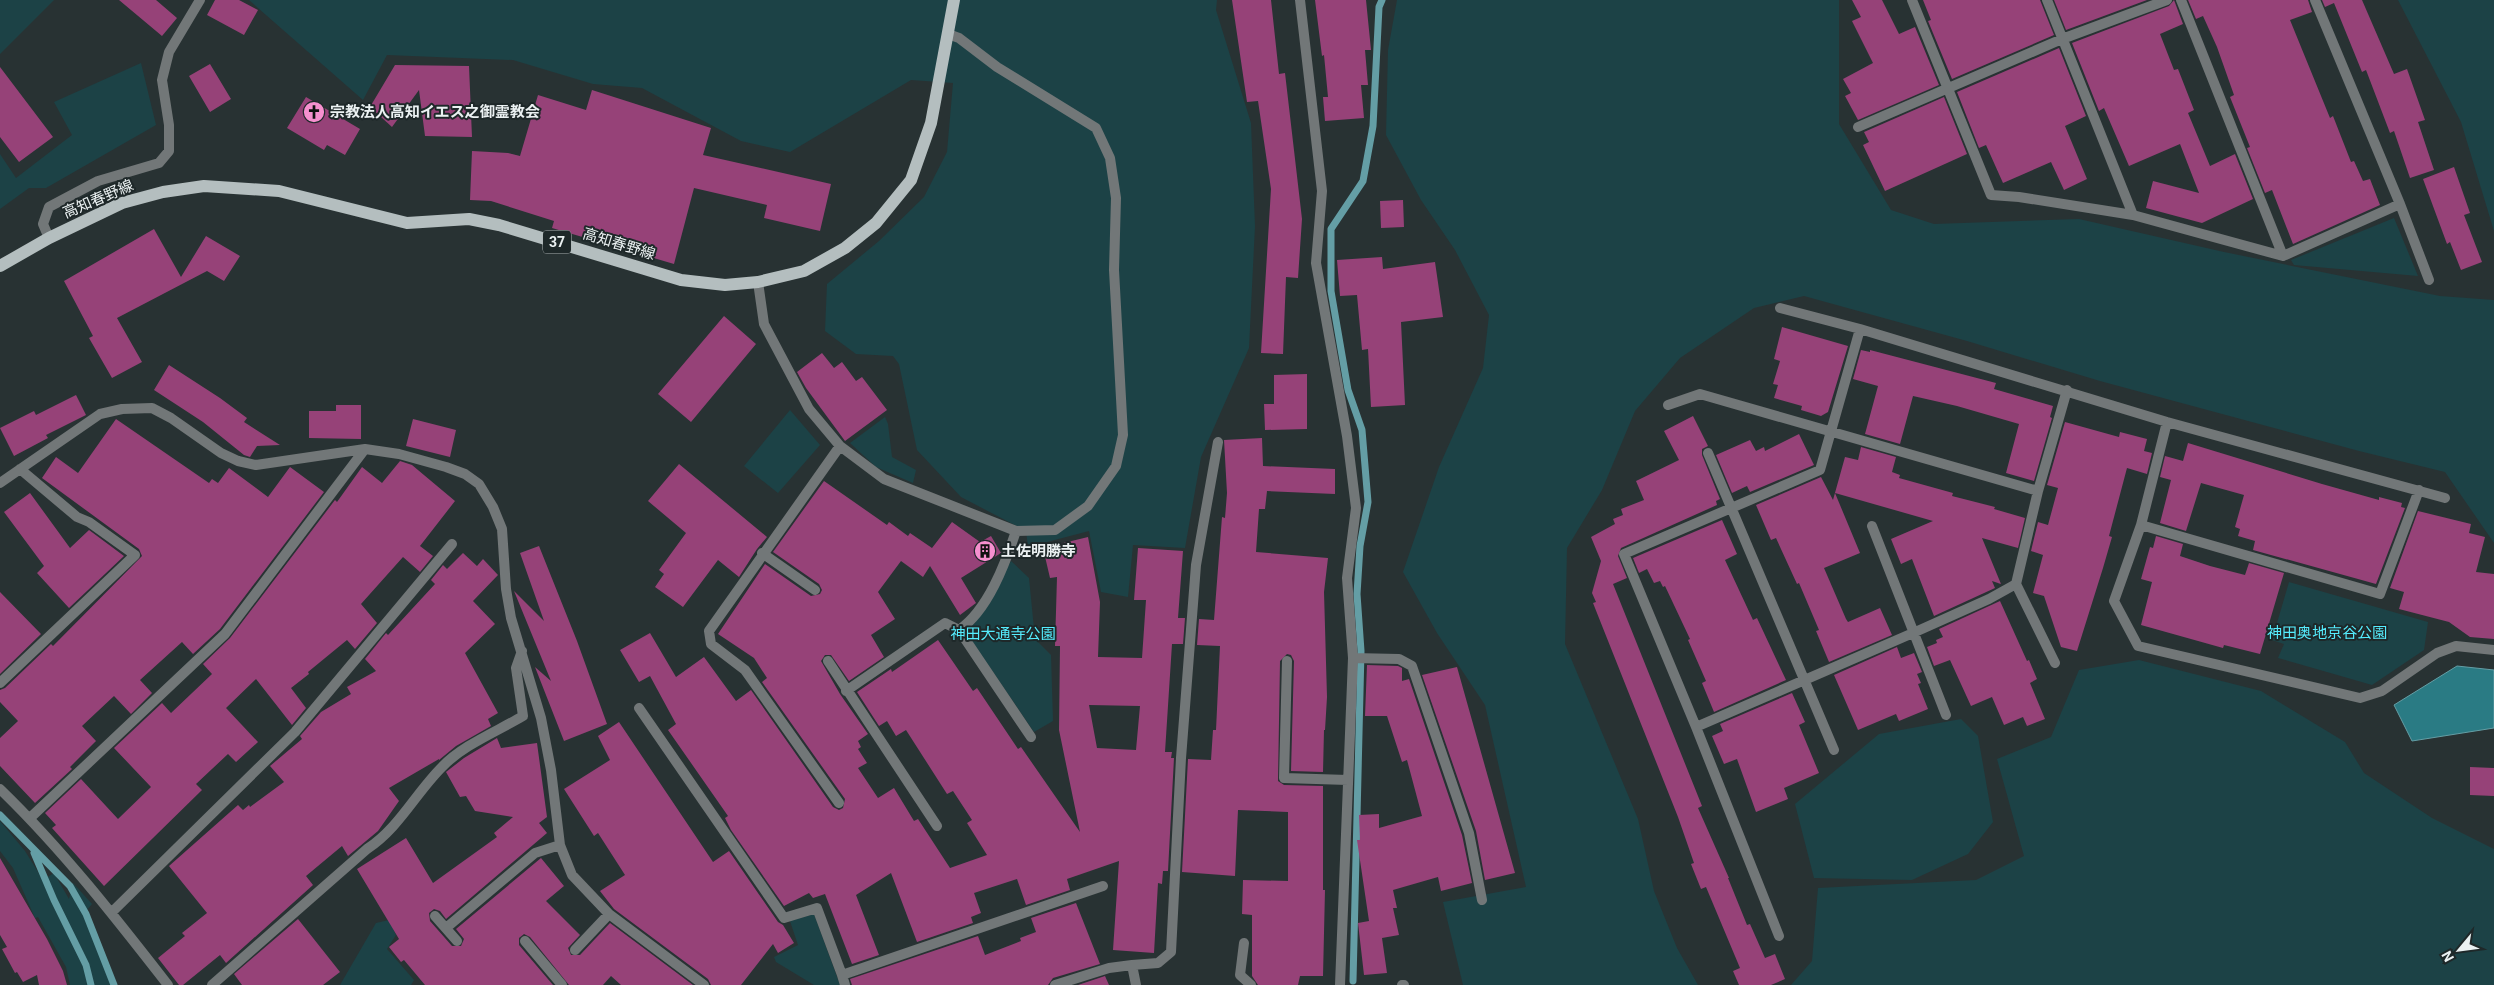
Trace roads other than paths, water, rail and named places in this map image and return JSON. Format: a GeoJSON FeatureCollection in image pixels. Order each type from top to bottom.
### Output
{"type":"FeatureCollection","features":[{"type":"Feature","properties":{"kind":"main road","name":"高知春野線"},"geometry":{"type":"LineString","coordinates":[[0,266],[50,238],[122,203],[163,192],[204,186],[279,191],[406,223],[438,223],[469,219],[500,225],[681,280],[725,285],[758,282],[804,271],[845,248],[876,223],[910,180],[931,124],[954,0]]}},
{"type":"Feature","properties":{"kind":"street"},"geometry":{"type":"LineString","coordinates":[[50,238],[43,224],[49,207],[98,181],[159,163],[169,151],[169,125],[162,80],[169,52],[200,0]]}},
{"type":"Feature","properties":{"kind":"street"},"geometry":{"type":"LineString","coordinates":[[1300,0],[1322,190],[1316,263],[1347,436],[1356,508],[1347,578],[1353,658],[1340,985]]}},
{"type":"Feature","properties":{"kind":"street"},"geometry":{"type":"LineString","coordinates":[[1912,0],[1990,195],[2020,197],[2133,215],[2283,256],[2400,204]]}},
{"type":"Feature","properties":{"kind":"street"},"geometry":{"type":"LineString","coordinates":[[2047,0],[2133,215]]}},
{"type":"Feature","properties":{"kind":"street"},"geometry":{"type":"LineString","coordinates":[[1858,127],[2062,39],[2167,0]]}},
{"type":"Feature","properties":{"kind":"street"},"geometry":{"type":"LineString","coordinates":[[2181,0],[2283,256]]}},
{"type":"Feature","properties":{"kind":"street"},"geometry":{"type":"LineString","coordinates":[[2315,0],[2400,204],[2429,280]]}},
{"type":"Feature","properties":{"kind":"street"},"geometry":{"type":"LineString","coordinates":[[758,282],[764,324],[809,409],[840,446],[884,479],[1016,531],[1055,530],[1088,506],[1116,466],[1123,435],[1114,270],[1116,198],[1110,158],[1096,128],[998,67],[959,38],[948,34]]}},
{"type":"Feature","properties":{"kind":"street"},"geometry":{"type":"LineString","coordinates":[[1780,308],[1860,329],[2067,390],[2167,422],[2445,498]]}},
{"type":"Feature","properties":{"kind":"street"},"geometry":{"type":"LineString","coordinates":[[1779,936],[1696,727],[1624,554],[1820,470],[1860,329]]}},
{"type":"Feature","properties":{"kind":"street"},"geometry":{"type":"LineString","coordinates":[[2055,663],[2016,584],[2038,491],[2067,390]]}},
{"type":"Feature","properties":{"kind":"street"},"geometry":{"type":"LineString","coordinates":[[1668,405],[1700,394],[2038,491]]}},
{"type":"Feature","properties":{"kind":"street"},"geometry":{"type":"LineString","coordinates":[[0,483],[100,414],[122,409],[152,408],[171,418],[221,453],[238,461],[256,465],[365,450],[399,454],[465,474],[479,484],[493,507],[502,529],[506,589],[511,618],[541,718],[551,770],[560,845],[572,875],[610,914],[704,985]]}},
{"type":"Feature","properties":{"kind":"street"},"geometry":{"type":"LineString","coordinates":[[2167,422],[2141,526],[2114,601],[2138,646],[2360,698],[2382,691],[2437,653],[2456,646],[2494,650]]}},
{"type":"Feature","properties":{"kind":"street"},"geometry":{"type":"LineString","coordinates":[[1055,985],[1109,968],[1158,963],[1171,952],[1181,758],[1196,565],[1218,442]]}},
{"type":"Feature","properties":{"kind":"street"},"geometry":{"type":"LineString","coordinates":[[839,803],[745,670],[712,644],[709,631],[762,553],[840,446]]}},
{"type":"Feature","properties":{"kind":"street"},"geometry":{"type":"LineString","coordinates":[[30,818],[224,634],[365,450]]}},
{"type":"Feature","properties":{"kind":"street"},"geometry":{"type":"LineString","coordinates":[[1708,453],[1834,750]]}},
{"type":"Feature","properties":{"kind":"street"},"geometry":{"type":"LineString","coordinates":[[0,683],[135,556],[89,522],[77,517],[20,469]]}},
{"type":"Feature","properties":{"kind":"street"},"geometry":{"type":"LineString","coordinates":[[2141,526],[2380,594],[2419,490]]}},
{"type":"Feature","properties":{"kind":"street"},"geometry":{"type":"LineString","coordinates":[[1872,526],[1946,715]]}},
{"type":"Feature","properties":{"kind":"street"},"geometry":{"type":"LineString","coordinates":[[959,630],[970,622],[995,584],[1007,561],[1016,531]]}},
{"type":"Feature","properties":{"kind":"street"},"geometry":{"type":"LineString","coordinates":[[111,913],[294,732],[452,544]]}},
{"type":"Feature","properties":{"kind":"street"},"geometry":{"type":"LineString","coordinates":[[762,553],[814,590]]}},
{"type":"Feature","properties":{"kind":"street"},"geometry":{"type":"LineString","coordinates":[[1696,727],[1913,633],[1989,599],[2016,584]]}},
{"type":"Feature","properties":{"kind":"street"},"geometry":{"type":"LineString","coordinates":[[846,691],[945,623],[959,630],[1032,737]]}},
{"type":"Feature","properties":{"kind":"street"},"geometry":{"type":"LineString","coordinates":[[212,985],[367,850],[383,839],[452,757],[523,716],[516,668],[522,651]]}},
{"type":"Feature","properties":{"kind":"street"},"geometry":{"type":"LineString","coordinates":[[1353,658],[1398,659],[1412,666],[1469,833],[1482,900]]}},
{"type":"Feature","properties":{"kind":"street"},"geometry":{"type":"LineString","coordinates":[[828,661],[846,691],[937,826]]}},
{"type":"Feature","properties":{"kind":"street"},"geometry":{"type":"LineString","coordinates":[[1287,661],[1284,778],[1348,780]]}},
{"type":"Feature","properties":{"kind":"street"},"geometry":{"type":"LineString","coordinates":[[639,708],[784,918],[817,908],[844,980],[1103,886]]}},
{"type":"Feature","properties":{"kind":"street"},"geometry":{"type":"LineString","coordinates":[[0,789],[30,818],[111,913],[168,985]]}},
{"type":"Feature","properties":{"kind":"street"},"geometry":{"type":"LineString","coordinates":[[446,928],[536,853],[560,845]]}},
{"type":"Feature","properties":{"kind":"street"},"geometry":{"type":"LineString","coordinates":[[575,950],[610,914]]}},
{"type":"Feature","properties":{"kind":"street"},"geometry":{"type":"LineString","coordinates":[[436,916],[457,941]]}},
{"type":"Feature","properties":{"kind":"street"},"geometry":{"type":"LineString","coordinates":[[526,941],[562,985]]}},
{"type":"Feature","properties":{"kind":"street"},"geometry":{"type":"LineString","coordinates":[[1244,942],[1240,975],[1251,985]]}},
{"type":"Feature","properties":{"kind":"street"},"geometry":{"type":"LineString","coordinates":[[1132,965],[1136,985]]}},
{"type":"Feature","properties":{"kind":"water"},"geometry":{"type":"Polygon","coordinates":[[[2457,666],[2494,670],[2494,728],[2412,741],[2394,705],[2457,666]]]}},
{"type":"Feature","properties":{"kind":"waterway"},"geometry":{"type":"LineString","coordinates":[[1353,981],[1361,651],[1357,594],[1360,546],[1368,502],[1362,430],[1348,390],[1331,291],[1331,229],[1363,181],[1373,126],[1379,7],[1382,0]]}},
{"type":"Feature","properties":{"kind":"waterway"},"geometry":{"type":"LineString","coordinates":[[0,815],[70,886],[86,914],[114,985]]}},
{"type":"Feature","properties":{"kind":"waterway"},"geometry":{"type":"LineString","coordinates":[[34,853],[54,900],[86,965],[91,985]]}},
{"type":"Feature","properties":{"kind":"place","name":"宗教法人高知イエス之御霊教会"},"geometry":{"type":"Point","coordinates":[314,112]}},
{"type":"Feature","properties":{"kind":"place","name":"土佐明勝寺"},"geometry":{"type":"Point","coordinates":[985,551]}},
{"type":"Feature","properties":{"kind":"park label","name":"神田奥地京谷公園"},"geometry":{"type":"Point","coordinates":[2327,633]}},
{"type":"Feature","properties":{"kind":"park label","name":"神田大通寺公園"},"geometry":{"type":"Point","coordinates":[1003,634]}}]}
